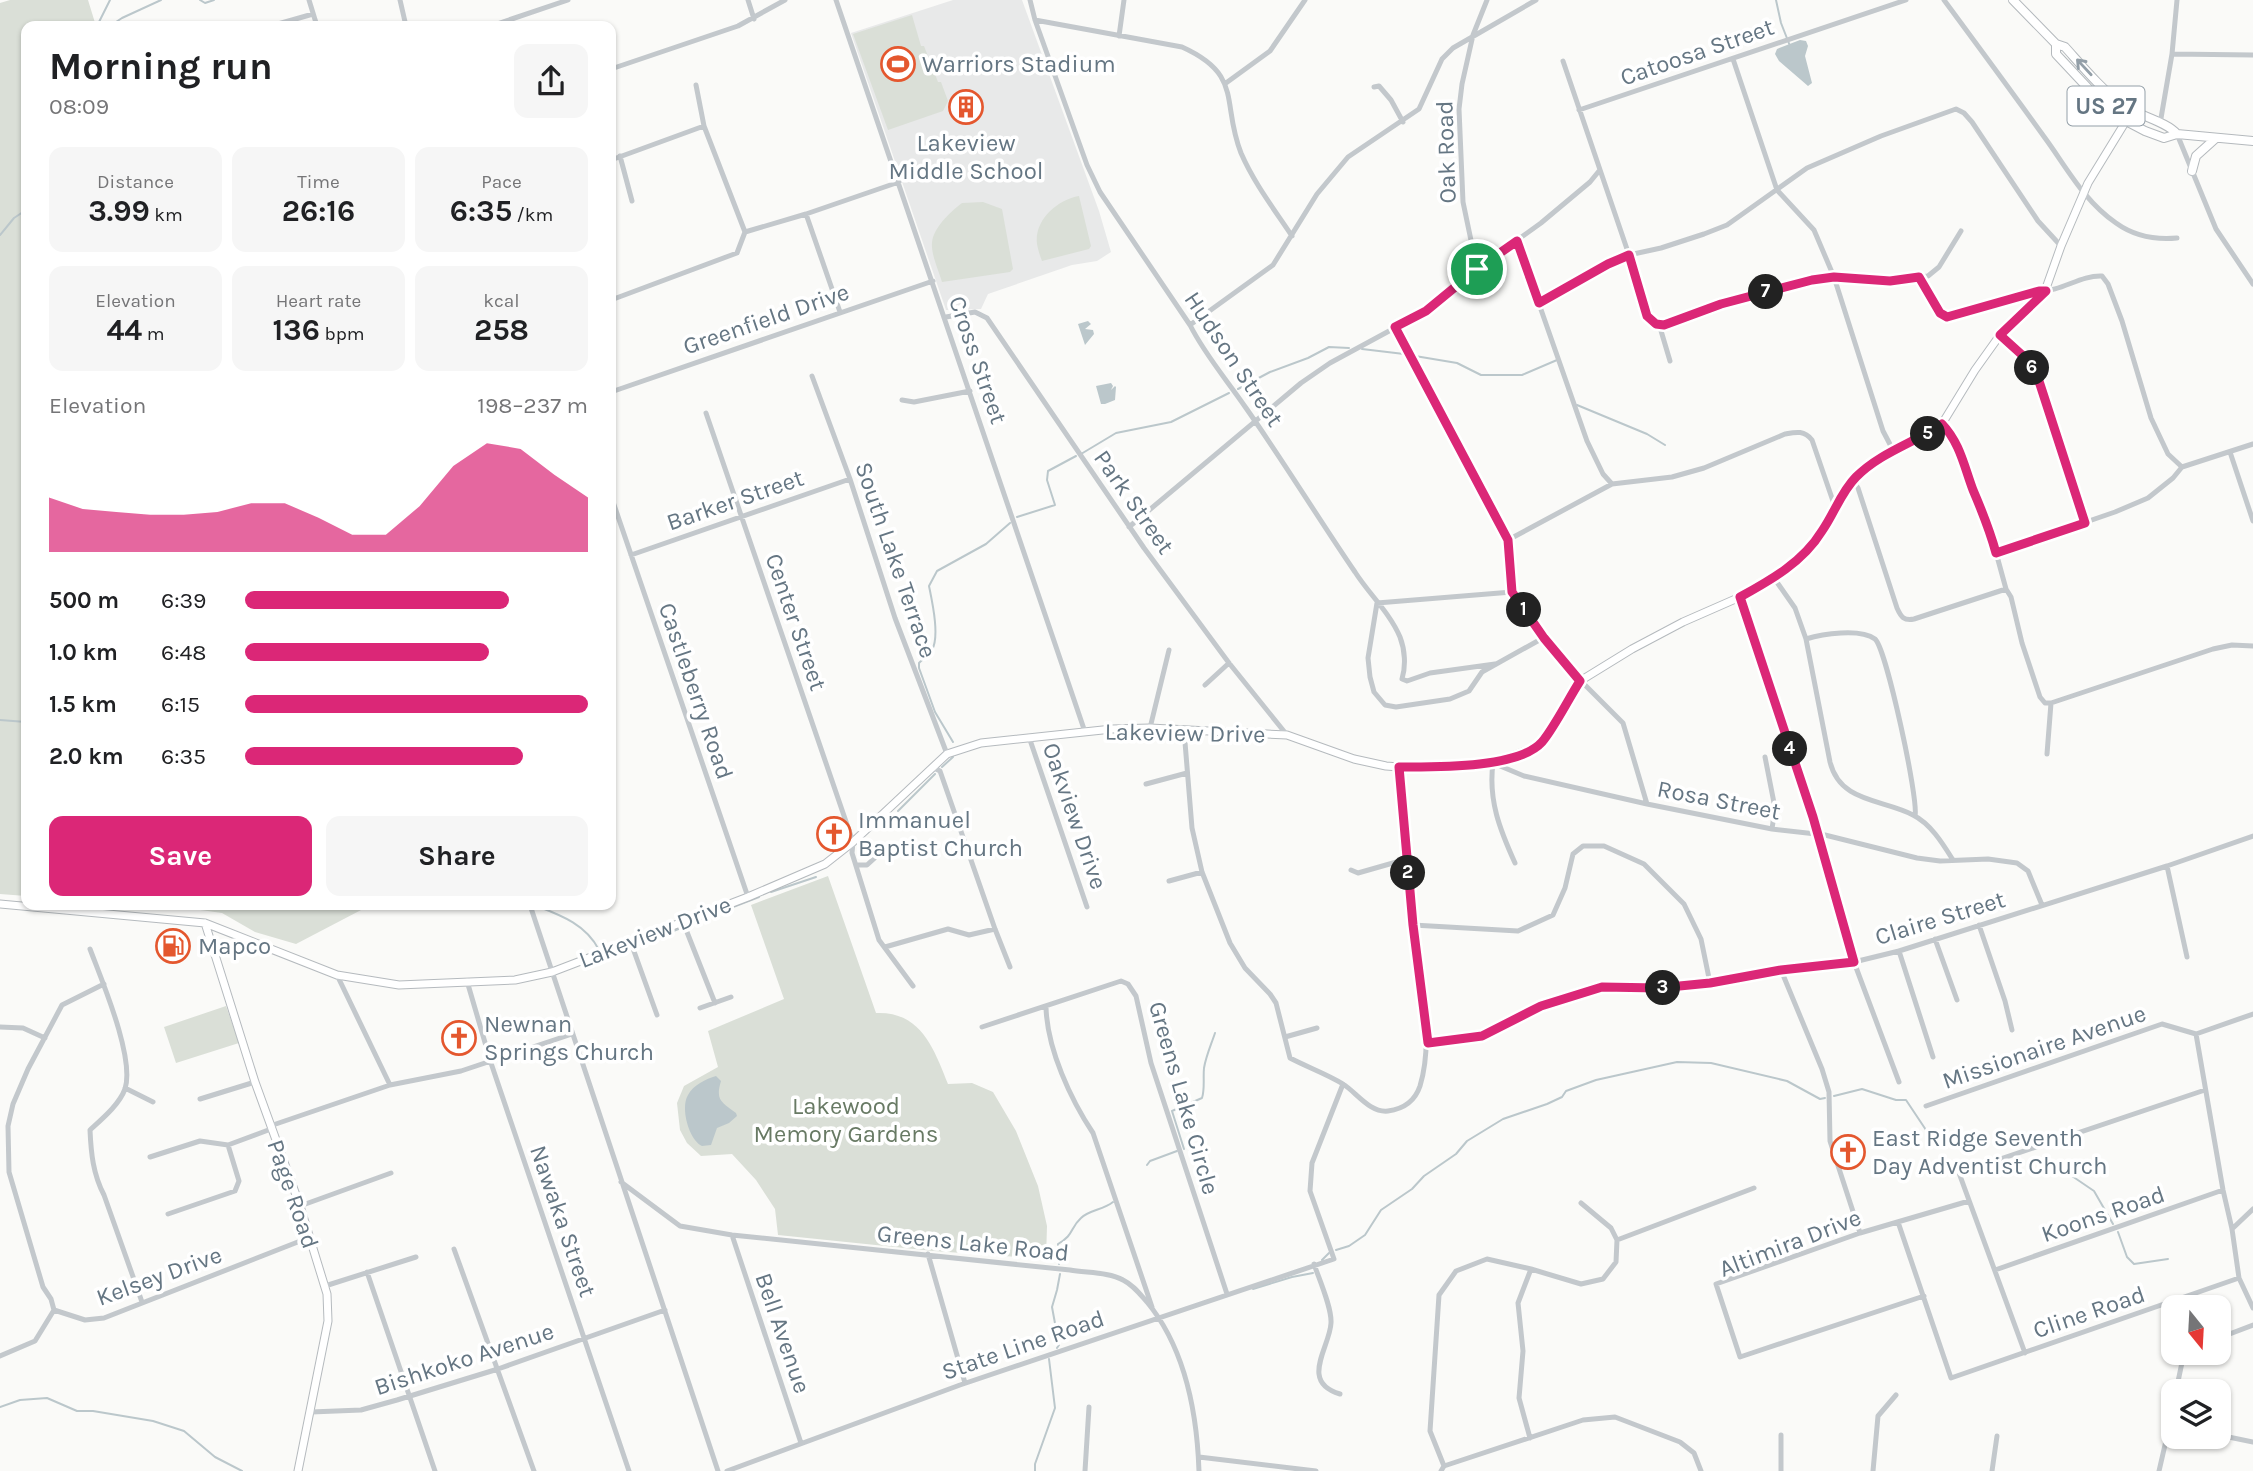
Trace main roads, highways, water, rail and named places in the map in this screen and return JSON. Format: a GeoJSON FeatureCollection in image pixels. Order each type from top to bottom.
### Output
{"type":"FeatureCollection","features":[{"type":"Feature","properties":{"kind":"highway","name":"US 27"},"geometry":{"type":"LineString","coordinates":[[2013,0],[2056,44],[2065,47],[2103,88],[2134,112],[2171,127],[2177,134]]}},
{"type":"Feature","properties":{"kind":"highway","name":"US 27"},"geometry":{"type":"LineString","coordinates":[[2056,44],[2056,54],[2094,95],[2126,121],[2164,138],[2177,134],[2253,141]]}},
{"type":"Feature","properties":{"kind":"highway"},"geometry":{"type":"LineString","coordinates":[[2192,171],[2196,156],[2216,138]]}},
{"type":"Feature","properties":{"kind":"main road","name":"Lakeview Drive"},"geometry":{"type":"LineString","coordinates":[[65,910],[205,923],[337,975],[399,985],[515,980],[552,972],[631,943],[825,864],[853,842],[947,754],[982,743],[1150,728],[1287,735],[1354,759],[1399,767],[1493,763],[1531,750],[1542,743],[1580,681],[1632,649],[1774,578],[1804,554],[1820,535],[1853,480],[1870,464],[1942,424],[2000,335],[2046,291],[2061,246],[2084,195],[2101,161],[2134,112]]}},
{"type":"Feature","properties":{"kind":"main road","name":"Lakeview Drive"},"geometry":{"type":"LineString","coordinates":[[0,904],[21,906]]}},
{"type":"Feature","properties":{"kind":"main road","name":"Page Road"},"geometry":{"type":"LineString","coordinates":[[205,923],[325,1286],[328,1321],[298,1471]]}},
{"type":"Feature","properties":{"kind":"waterway"},"geometry":{"type":"LineString","coordinates":[[100,21],[110,0]]}},
{"type":"Feature","properties":{"kind":"waterway"},"geometry":{"type":"LineString","coordinates":[[118,21],[161,0]]}},
{"type":"Feature","properties":{"kind":"waterway"},"geometry":{"type":"LineString","coordinates":[[200,0],[205,3],[214,0]]}},
{"type":"Feature","properties":{"kind":"waterway"},"geometry":{"type":"LineString","coordinates":[[1776,0],[1790,46]]}},
{"type":"Feature","properties":{"kind":"waterway"},"geometry":{"type":"LineString","coordinates":[[0,235],[21,213]]}},
{"type":"Feature","properties":{"kind":"waterway"},"geometry":{"type":"LineString","coordinates":[[1238,389],[1329,347],[1349,348]]}},
{"type":"Feature","properties":{"kind":"waterway"},"geometry":{"type":"LineString","coordinates":[[1362,349],[1404,354]]}},
{"type":"Feature","properties":{"kind":"waterway"},"geometry":{"type":"LineString","coordinates":[[1415,356],[1457,363],[1481,375],[1522,375],[1557,360]]}},
{"type":"Feature","properties":{"kind":"waterway"},"geometry":{"type":"LineString","coordinates":[[1081,454],[1116,433],[1171,422],[1229,393]]}},
{"type":"Feature","properties":{"kind":"waterway"},"geometry":{"type":"LineString","coordinates":[[1577,405],[1647,434],[1665,445]]}},
{"type":"Feature","properties":{"kind":"waterway"},"geometry":{"type":"LineString","coordinates":[[1017,517],[1055,505],[1047,480],[1048,471],[1076,456]]}},
{"type":"Feature","properties":{"kind":"waterway"},"geometry":{"type":"LineString","coordinates":[[953,742],[935,712],[919,668],[919,663],[932,650],[935,636],[935,618],[929,586],[937,571],[986,544],[1010,523]]}},
{"type":"Feature","properties":{"kind":"waterway"},"geometry":{"type":"LineString","coordinates":[[0,720],[21,722]]}},
{"type":"Feature","properties":{"kind":"waterway"},"geometry":{"type":"LineString","coordinates":[[942,767],[953,757]]}},
{"type":"Feature","properties":{"kind":"waterway"},"geometry":{"type":"LineString","coordinates":[[898,811],[935,774]]}},
{"type":"Feature","properties":{"kind":"waterway"},"geometry":{"type":"LineString","coordinates":[[883,824],[892,816]]}},
{"type":"Feature","properties":{"kind":"waterway"},"geometry":{"type":"LineString","coordinates":[[771,892],[816,877]]}},
{"type":"Feature","properties":{"kind":"waterway"},"geometry":{"type":"LineString","coordinates":[[689,924],[759,897]]}},
{"type":"Feature","properties":{"kind":"waterway"},"geometry":{"type":"LineString","coordinates":[[546,910],[580,927],[599,950]]}},
{"type":"Feature","properties":{"kind":"waterway"},"geometry":{"type":"LineString","coordinates":[[635,946],[681,928]]}},
{"type":"Feature","properties":{"kind":"waterway"},"geometry":{"type":"LineString","coordinates":[[604,956],[628,949]]}},
{"type":"Feature","properties":{"kind":"waterway"},"geometry":{"type":"LineString","coordinates":[[1184,1149],[1172,1111],[1202,1098],[1205,1064],[1215,1033]]}},
{"type":"Feature","properties":{"kind":"waterway"},"geometry":{"type":"LineString","coordinates":[[1336,1250],[1349,1246],[1365,1235],[1381,1210],[1456,1154],[1467,1141],[1503,1119],[1547,1104],[1562,1097],[1566,1091],[1596,1080],[1677,1062],[1711,1063],[1787,1081],[1820,1099],[1825,1098]]}},
{"type":"Feature","properties":{"kind":"waterway"},"geometry":{"type":"LineString","coordinates":[[1834,1096],[1862,1089],[1896,1100],[1906,1100],[1932,1139],[1947,1136]]}},
{"type":"Feature","properties":{"kind":"waterway"},"geometry":{"type":"LineString","coordinates":[[1147,1165],[1150,1161],[1177,1151]]}},
{"type":"Feature","properties":{"kind":"waterway"},"geometry":{"type":"LineString","coordinates":[[2069,1174],[2094,1191],[2113,1224]]}},
{"type":"Feature","properties":{"kind":"waterway"},"geometry":{"type":"LineString","coordinates":[[1059,1264],[1058,1244],[1067,1238],[1084,1215],[1113,1202]]}},
{"type":"Feature","properties":{"kind":"waterway"},"geometry":{"type":"LineString","coordinates":[[2118,1232],[2127,1257],[2134,1264],[2168,1259]]}},
{"type":"Feature","properties":{"kind":"waterway"},"geometry":{"type":"LineString","coordinates":[[1322,1260],[1329,1253]]}},
{"type":"Feature","properties":{"kind":"waterway"},"geometry":{"type":"LineString","coordinates":[[1253,1289],[1313,1273]]}},
{"type":"Feature","properties":{"kind":"waterway"},"geometry":{"type":"LineString","coordinates":[[1057,1348],[1059,1345],[1052,1307],[1060,1274]]}},
{"type":"Feature","properties":{"kind":"waterway"},"geometry":{"type":"LineString","coordinates":[[1035,1471],[1035,1464],[1055,1408],[1049,1359]]}},
{"type":"Feature","properties":{"kind":"waterway"},"geometry":{"type":"LineString","coordinates":[[0,1407],[20,1400],[47,1398],[77,1411],[153,1421],[184,1431],[215,1457],[242,1471]]}},
{"type":"Feature","properties":{"kind":"place","name":"Warriors Stadium"},"geometry":{"type":"Point","coordinates":[898,64]}},
{"type":"Feature","properties":{"kind":"place","name":"Lakeview Middle School"},"geometry":{"type":"Point","coordinates":[966,107]}},
{"type":"Feature","properties":{"kind":"place","name":"Immanuel Baptist Church"},"geometry":{"type":"Point","coordinates":[834,834]}},
{"type":"Feature","properties":{"kind":"place","name":"Mapco"},"geometry":{"type":"Point","coordinates":[173,946]}},
{"type":"Feature","properties":{"kind":"place","name":"Newnan Springs Church"},"geometry":{"type":"Point","coordinates":[459,1038]}},
{"type":"Feature","properties":{"kind":"place","name":"East Ridge Seventh Day Adventist Church"},"geometry":{"type":"Point","coordinates":[1848,1152]}},
{"type":"Feature","properties":{"kind":"park label","name":"Lakewood Memory Gardens"},"geometry":{"type":"Point","coordinates":[846,1120]}}]}
